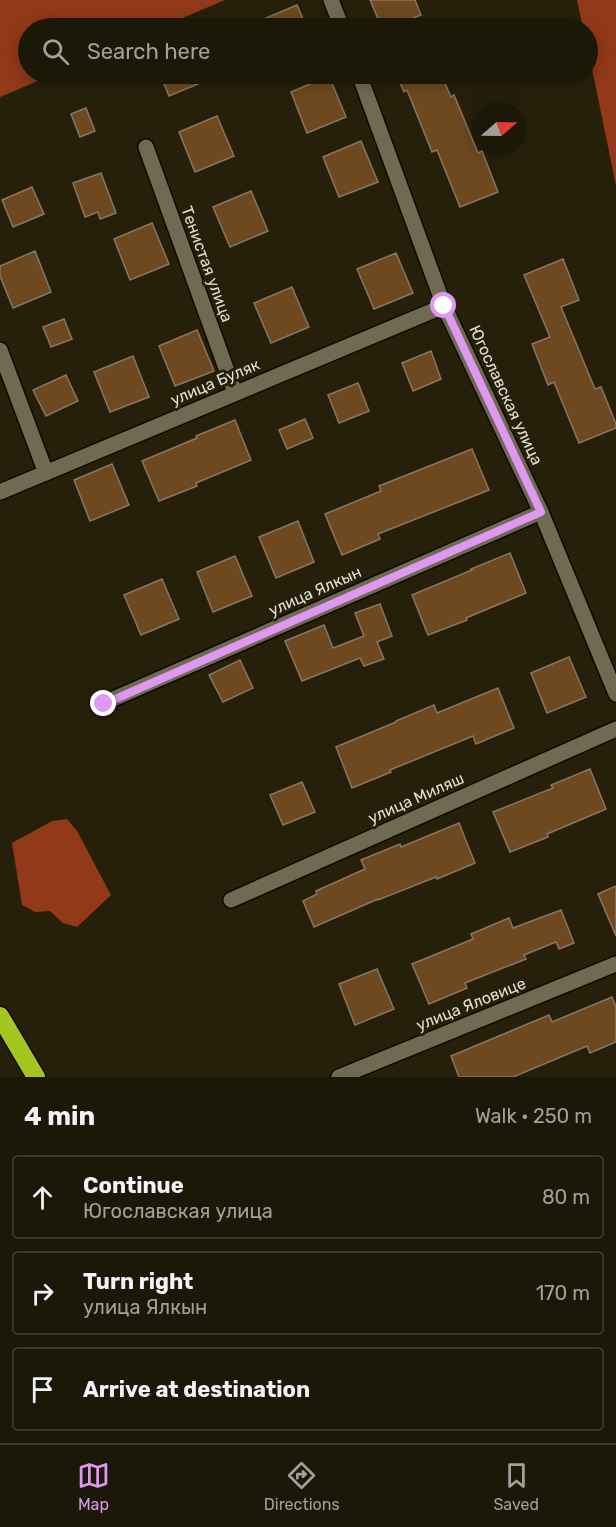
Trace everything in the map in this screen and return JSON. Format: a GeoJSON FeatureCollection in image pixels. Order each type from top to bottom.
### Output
{"type":"FeatureCollection","features":[{"type":"Feature","properties":{"kind":"highway"},"geometry":{"type":"LineString","coordinates":[[0,1016],[36,1077]]}},
{"type":"Feature","properties":{"kind":"street"},"geometry":{"type":"LineString","coordinates":[[331,0],[338,18]]}},
{"type":"Feature","properties":{"kind":"street","name":"Югославская улица"},"geometry":{"type":"LineString","coordinates":[[363,84],[444,306],[541,512],[616,694]]}},
{"type":"Feature","properties":{"kind":"street","name":"Тенистая улица"},"geometry":{"type":"LineString","coordinates":[[146,147],[235,393]]}},
{"type":"Feature","properties":{"kind":"street","name":"улица Буляк"},"geometry":{"type":"LineString","coordinates":[[0,492],[444,306]]}},
{"type":"Feature","properties":{"kind":"street"},"geometry":{"type":"LineString","coordinates":[[0,350],[46,473]]}},
{"type":"Feature","properties":{"kind":"street","name":"улица Ялкын"},"geometry":{"type":"LineString","coordinates":[[104,704],[541,512]]}},
{"type":"Feature","properties":{"kind":"street","name":"улица Миляш"},"geometry":{"type":"LineString","coordinates":[[231,900],[616,729]]}},
{"type":"Feature","properties":{"kind":"street","name":"улица Яловице"},"geometry":{"type":"LineString","coordinates":[[339,1077],[616,964]]}},
{"type":"Feature","properties":{"kind":"shaded area"},"geometry":{"type":"Polygon","coordinates":[[[0,0],[225,0],[183,18],[18,18],[18,84],[31,84],[0,97],[0,0]]]}},
{"type":"Feature","properties":{"kind":"shaded area"},"geometry":{"type":"Polygon","coordinates":[[[577,0],[616,0],[616,186],[595,84],[598,84],[598,18],[581,18],[577,0]]]}},
{"type":"Feature","properties":{"kind":"shaded area"},"geometry":{"type":"Polygon","coordinates":[[[67,819],[77,831],[111,895],[77,927],[63,923],[50,911],[35,912],[22,905],[12,843],[52,821],[67,819]]]}},
{"type":"Feature","properties":{"kind":"building"},"geometry":{"type":"Polygon","coordinates":[[[370,0],[415,0],[421,15],[413,18],[378,18],[370,0]]]}},
{"type":"Feature","properties":{"kind":"building"},"geometry":{"type":"Polygon","coordinates":[[[297,5],[303,18],[266,18],[297,5]]]}},
{"type":"Feature","properties":{"kind":"building"},"geometry":{"type":"Polygon","coordinates":[[[164,84],[198,84],[169,96],[164,84]]]}},
{"type":"Feature","properties":{"kind":"building"},"geometry":{"type":"Polygon","coordinates":[[[310,84],[332,84],[346,117],[307,133],[291,92],[310,84]]]}},
{"type":"Feature","properties":{"kind":"building"},"geometry":{"type":"Polygon","coordinates":[[[400,84],[445,84],[451,97],[454,95],[472,138],[472,156],[484,156],[498,192],[460,207],[437,150],[432,152],[407,90],[404,92],[400,84]]]}},
{"type":"Feature","properties":{"kind":"building"},"geometry":{"type":"Polygon","coordinates":[[[86,108],[95,131],[80,137],[71,114],[86,108]]]}},
{"type":"Feature","properties":{"kind":"building"},"geometry":{"type":"Polygon","coordinates":[[[217,116],[234,156],[195,172],[179,132],[217,116]]]}},
{"type":"Feature","properties":{"kind":"building"},"geometry":{"type":"Polygon","coordinates":[[[361,141],[378,182],[339,197],[323,157],[361,141]]]}},
{"type":"Feature","properties":{"kind":"building"},"geometry":{"type":"Polygon","coordinates":[[[101,173],[116,213],[100,219],[98,212],[85,217],[73,183],[101,173]]]}},
{"type":"Feature","properties":{"kind":"building"},"geometry":{"type":"Polygon","coordinates":[[[32,187],[44,214],[13,227],[2,200],[32,187]]]}},
{"type":"Feature","properties":{"kind":"building"},"geometry":{"type":"Polygon","coordinates":[[[251,191],[268,231],[230,247],[213,207],[251,191]]]}},
{"type":"Feature","properties":{"kind":"building"},"geometry":{"type":"Polygon","coordinates":[[[152,223],[169,264],[130,280],[114,239],[152,223]]]}},
{"type":"Feature","properties":{"kind":"building"},"geometry":{"type":"Polygon","coordinates":[[[35,251],[51,292],[13,308],[0,276],[0,266],[35,251]]]}},
{"type":"Feature","properties":{"kind":"building"},"geometry":{"type":"Polygon","coordinates":[[[396,253],[413,293],[374,309],[357,269],[396,253]]]}},
{"type":"Feature","properties":{"kind":"building"},"geometry":{"type":"Polygon","coordinates":[[[563,259],[579,300],[561,307],[595,389],[601,387],[616,424],[616,428],[579,443],[554,382],[548,385],[532,344],[550,337],[524,275],[563,259]]]}},
{"type":"Feature","properties":{"kind":"building"},"geometry":{"type":"Polygon","coordinates":[[[292,287],[309,327],[271,343],[254,303],[292,287]]]}},
{"type":"Feature","properties":{"kind":"building"},"geometry":{"type":"Polygon","coordinates":[[[64,319],[72,339],[51,347],[43,327],[64,319]]]}},
{"type":"Feature","properties":{"kind":"building"},"geometry":{"type":"Polygon","coordinates":[[[197,330],[214,371],[175,386],[159,346],[197,330]]]}},
{"type":"Feature","properties":{"kind":"building"},"geometry":{"type":"Polygon","coordinates":[[[431,351],[441,379],[413,391],[402,363],[431,351]]]}},
{"type":"Feature","properties":{"kind":"building"},"geometry":{"type":"Polygon","coordinates":[[[133,356],[149,397],[110,412],[94,372],[133,356]]]}},
{"type":"Feature","properties":{"kind":"building"},"geometry":{"type":"Polygon","coordinates":[[[66,375],[78,401],[46,416],[33,390],[66,375]]]}},
{"type":"Feature","properties":{"kind":"building"},"geometry":{"type":"Polygon","coordinates":[[[358,383],[369,411],[339,423],[328,395],[358,383]]]}},
{"type":"Feature","properties":{"kind":"building"},"geometry":{"type":"Polygon","coordinates":[[[305,419],[313,438],[287,449],[279,430],[305,419]]]}},
{"type":"Feature","properties":{"kind":"building"},"geometry":{"type":"Polygon","coordinates":[[[235,420],[251,460],[159,501],[142,461],[235,420]]]}},
{"type":"Feature","properties":{"kind":"building"},"geometry":{"type":"Polygon","coordinates":[[[472,449],[489,490],[378,534],[380,539],[342,555],[325,514],[381,491],[379,486],[472,449]]]}},
{"type":"Feature","properties":{"kind":"building"},"geometry":{"type":"Polygon","coordinates":[[[112,464],[129,505],[90,521],[74,480],[112,464]]]}},
{"type":"Feature","properties":{"kind":"building"},"geometry":{"type":"Polygon","coordinates":[[[298,521],[314,562],[276,578],[259,537],[298,521]]]}},
{"type":"Feature","properties":{"kind":"building"},"geometry":{"type":"Polygon","coordinates":[[[510,553],[526,593],[428,635],[412,595],[510,553]]]}},
{"type":"Feature","properties":{"kind":"building"},"geometry":{"type":"Polygon","coordinates":[[[235,556],[252,596],[213,612],[197,572],[235,556]]]}},
{"type":"Feature","properties":{"kind":"building"},"geometry":{"type":"Polygon","coordinates":[[[162,579],[179,619],[141,635],[124,595],[162,579]]]}},
{"type":"Feature","properties":{"kind":"building"},"geometry":{"type":"Polygon","coordinates":[[[380,604],[392,636],[377,642],[384,659],[364,666],[360,658],[302,681],[285,641],[324,625],[333,648],[364,636],[355,613],[380,604]]]}},
{"type":"Feature","properties":{"kind":"building"},"geometry":{"type":"Polygon","coordinates":[[[569,657],[586,697],[547,713],[531,673],[569,657]]]}},
{"type":"Feature","properties":{"kind":"building"},"geometry":{"type":"Polygon","coordinates":[[[240,660],[253,688],[223,702],[209,675],[240,660]]]}},
{"type":"Feature","properties":{"kind":"building"},"geometry":{"type":"Polygon","coordinates":[[[498,688],[514,728],[476,744],[473,736],[352,788],[336,747],[434,705],[437,713],[498,688]]]}},
{"type":"Feature","properties":{"kind":"building"},"geometry":{"type":"Polygon","coordinates":[[[590,769],[606,809],[547,834],[548,837],[510,852],[493,812],[553,788],[551,785],[590,769]]]}},
{"type":"Feature","properties":{"kind":"building"},"geometry":{"type":"Polygon","coordinates":[[[302,782],[315,812],[283,825],[270,795],[302,782]]]}},
{"type":"Feature","properties":{"kind":"building"},"geometry":{"type":"Polygon","coordinates":[[[459,823],[475,863],[378,899],[314,927],[303,901],[317,894],[316,891],[365,869],[361,860],[400,844],[401,847],[459,823]]]}},
{"type":"Feature","properties":{"kind":"building"},"geometry":{"type":"Polygon","coordinates":[[[616,886],[616,936],[598,894],[616,886]]]}},
{"type":"Feature","properties":{"kind":"building"},"geometry":{"type":"Polygon","coordinates":[[[561,910],[574,943],[559,949],[556,942],[524,955],[526,959],[465,983],[467,988],[429,1004],[412,964],[473,939],[471,934],[509,918],[513,928],[561,910]]]}},
{"type":"Feature","properties":{"kind":"building"},"geometry":{"type":"Polygon","coordinates":[[[377,969],[394,1009],[355,1025],[339,984],[377,969]]]}},
{"type":"Feature","properties":{"kind":"building"},"geometry":{"type":"Polygon","coordinates":[[[612,997],[616,1007],[616,1042],[590,1053],[587,1046],[513,1077],[459,1077],[451,1056],[549,1015],[552,1022],[612,997]]]}},
{"type":"Feature","properties":{"kind":"route"},"geometry":{"type":"LineString","coordinates":[[104,704],[541,512],[444,306]]}}]}
